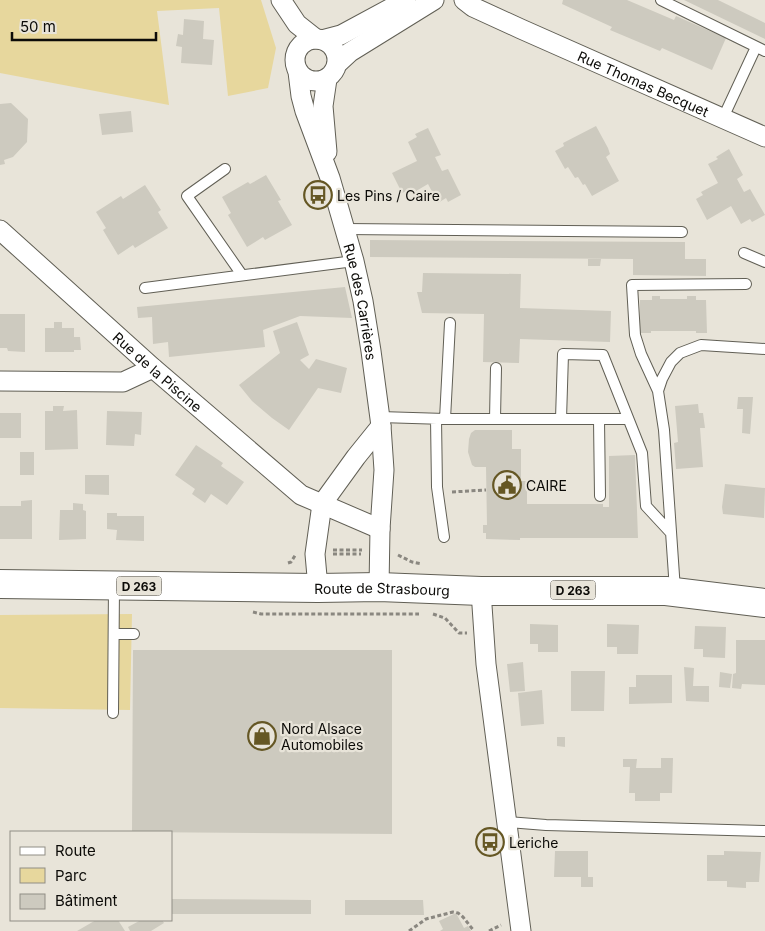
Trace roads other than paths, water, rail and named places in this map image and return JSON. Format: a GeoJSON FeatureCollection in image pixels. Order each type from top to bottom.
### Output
{"type":"FeatureCollection","features":[{"type":"Feature","properties":{"kind":"main road","name":"Route de Strasbourg"},"geometry":{"type":"LineString","coordinates":[[0,584],[379,588],[481,591],[675,591],[765,603]]}},
{"type":"Feature","properties":{"kind":"street"},"geometry":{"type":"LineString","coordinates":[[281,0],[297,24],[332,47],[336,52],[332,71]]}},
{"type":"Feature","properties":{"kind":"street"},"geometry":{"type":"LineString","coordinates":[[281,0],[299,48]]}},
{"type":"Feature","properties":{"kind":"street"},"geometry":{"type":"LineString","coordinates":[[406,0],[341,35],[303,43],[294,60],[298,72],[302,77],[314,82],[332,71],[350,52],[434,0]]}},
{"type":"Feature","properties":{"kind":"street","name":"Rue Thomas Becquet"},"geometry":{"type":"LineString","coordinates":[[464,0],[473,7],[521,29],[765,137]]}},
{"type":"Feature","properties":{"kind":"street","name":"Rue Thomas Becquet"},"geometry":{"type":"LineString","coordinates":[[486,0],[507,20],[521,29]]}},
{"type":"Feature","properties":{"kind":"street","name":"Rue des Carrières"},"geometry":{"type":"LineString","coordinates":[[330,178],[324,117],[324,96],[332,71]]}},
{"type":"Feature","properties":{"kind":"street","name":"Rue des Carrières"},"geometry":{"type":"LineString","coordinates":[[298,72],[301,96],[307,119],[330,178],[354,261],[363,301],[381,421],[384,470],[379,588]]}},
{"type":"Feature","properties":{"kind":"street","name":"Rue de la Piscine"},"geometry":{"type":"LineString","coordinates":[[0,230],[153,368],[302,495],[380,529]]}},
{"type":"Feature","properties":{"kind":"street"},"geometry":{"type":"LineString","coordinates":[[0,380],[123,382],[153,368]]}},
{"type":"Feature","properties":{"kind":"street"},"geometry":{"type":"LineString","coordinates":[[318,588],[315,554],[322,504],[381,421]]}},
{"type":"Feature","properties":{"kind":"street"},"geometry":{"type":"LineString","coordinates":[[481,591],[486,664],[507,822],[512,927]]}},
{"type":"Feature","properties":{"kind":"lane"},"geometry":{"type":"LineString","coordinates":[[661,0],[761,49],[723,118]]}},
{"type":"Feature","properties":{"kind":"lane"},"geometry":{"type":"LineString","coordinates":[[226,169],[187,196],[242,276]]}},
{"type":"Feature","properties":{"kind":"lane"},"geometry":{"type":"LineString","coordinates":[[345,229],[682,232]]}},
{"type":"Feature","properties":{"kind":"lane"},"geometry":{"type":"LineString","coordinates":[[744,253],[765,262]]}},
{"type":"Feature","properties":{"kind":"lane"},"geometry":{"type":"LineString","coordinates":[[145,288],[354,261]]}},
{"type":"Feature","properties":{"kind":"lane"},"geometry":{"type":"LineString","coordinates":[[675,591],[664,430],[658,391],[641,354],[635,335],[632,285],[746,284]]}},
{"type":"Feature","properties":{"kind":"lane"},"geometry":{"type":"LineString","coordinates":[[444,537],[437,493],[441,419],[450,323]]}},
{"type":"Feature","properties":{"kind":"lane"},"geometry":{"type":"LineString","coordinates":[[658,391],[671,362],[680,353],[689,348],[701,345],[765,348]]}},
{"type":"Feature","properties":{"kind":"lane"},"geometry":{"type":"LineString","coordinates":[[561,420],[563,354],[603,355],[642,453],[646,506],[671,533]]}},
{"type":"Feature","properties":{"kind":"lane"},"geometry":{"type":"LineString","coordinates":[[495,419],[496,368]]}},
{"type":"Feature","properties":{"kind":"lane"},"geometry":{"type":"LineString","coordinates":[[381,421],[441,419],[628,419]]}},
{"type":"Feature","properties":{"kind":"lane"},"geometry":{"type":"LineString","coordinates":[[599,420],[600,496]]}},
{"type":"Feature","properties":{"kind":"lane"},"geometry":{"type":"LineString","coordinates":[[113,713],[114,585]]}},
{"type":"Feature","properties":{"kind":"lane"},"geometry":{"type":"LineString","coordinates":[[114,634],[134,634]]}},
{"type":"Feature","properties":{"kind":"lane"},"geometry":{"type":"LineString","coordinates":[[507,822],[546,825],[765,831]]}},
{"type":"Feature","properties":{"kind":"place","name":"Les Pins / Caire"},"geometry":{"type":"Point","coordinates":[318,195]}},
{"type":"Feature","properties":{"kind":"place","name":"CAIRE"},"geometry":{"type":"Point","coordinates":[507,485]}},
{"type":"Feature","properties":{"kind":"place","name":"Nord Alsace Automobiles"},"geometry":{"type":"Point","coordinates":[262,736]}},
{"type":"Feature","properties":{"kind":"place","name":"Leriche"},"geometry":{"type":"Point","coordinates":[490,842]}}]}
